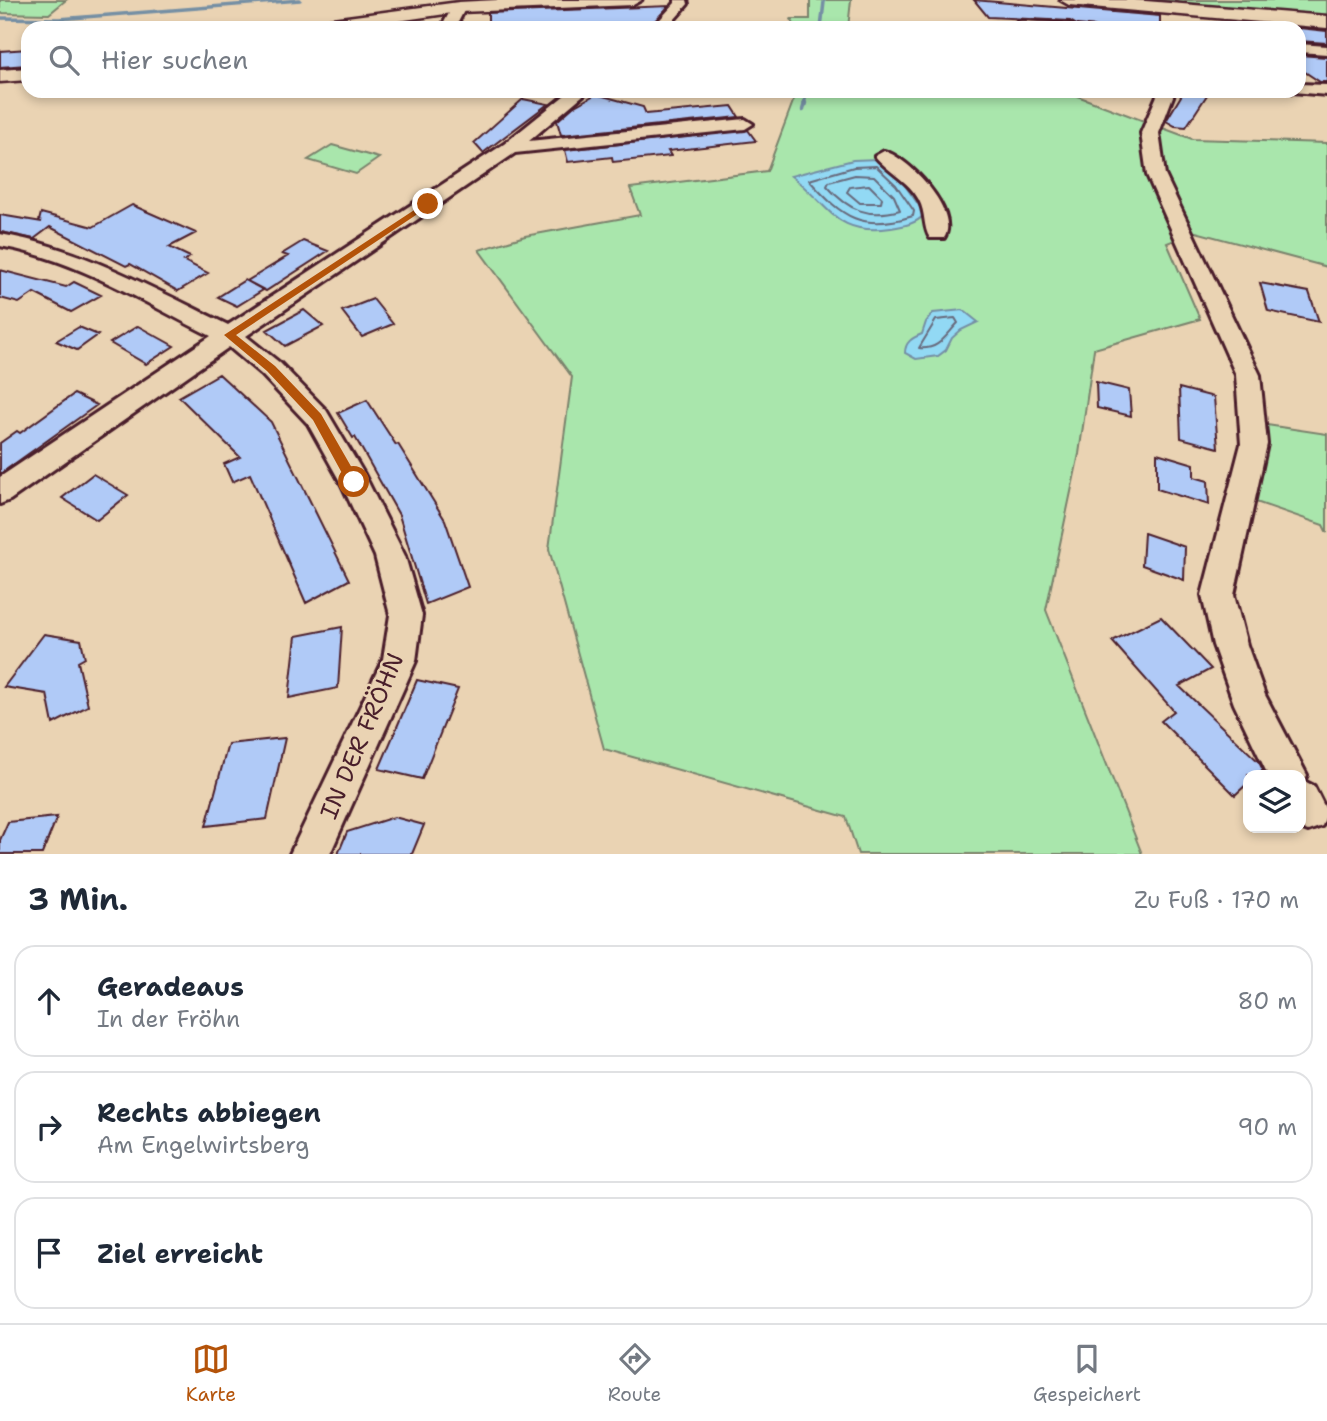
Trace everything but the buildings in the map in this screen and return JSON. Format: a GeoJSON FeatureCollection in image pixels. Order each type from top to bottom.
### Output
{"type":"FeatureCollection","features":[{"type":"Feature","properties":{"kind":"main road"},"geometry":{"type":"LineString","coordinates":[[360,21],[459,7],[633,0]]}},
{"type":"Feature","properties":{"kind":"main road"},"geometry":{"type":"LineString","coordinates":[[1069,0],[1327,22]]}},
{"type":"Feature","properties":{"kind":"main road"},"geometry":{"type":"LineString","coordinates":[[0,76],[21,74]]}},
{"type":"Feature","properties":{"kind":"street"},"geometry":{"type":"LineString","coordinates":[[667,21],[678,11],[681,0]]}},
{"type":"Feature","properties":{"kind":"street"},"geometry":{"type":"LineString","coordinates":[[452,21],[459,7]]}},
{"type":"Feature","properties":{"kind":"street"},"geometry":{"type":"LineString","coordinates":[[1306,49],[1327,51]]}},
{"type":"Feature","properties":{"kind":"street"},"geometry":{"type":"LineString","coordinates":[[1306,89],[1327,90]]}},
{"type":"Feature","properties":{"kind":"street"},"geometry":{"type":"LineString","coordinates":[[0,492],[229,335],[510,148],[571,98]]}},
{"type":"Feature","properties":{"kind":"street"},"geometry":{"type":"LineString","coordinates":[[1164,98],[1150,133],[1156,174],[1248,375],[1254,444],[1218,595],[1230,645],[1251,704],[1285,770]]}},
{"type":"Feature","properties":{"kind":"street"},"geometry":{"type":"LineString","coordinates":[[510,148],[745,124]]}},
{"type":"Feature","properties":{"kind":"street"},"geometry":{"type":"LineString","coordinates":[[884,156],[900,167],[925,194],[939,220],[937,234]]}},
{"type":"Feature","properties":{"kind":"street","name":"IN DER FRÖHN"},"geometry":{"type":"LineString","coordinates":[[0,240],[35,246],[76,260],[229,335],[271,369],[317,417],[354,482],[390,556],[406,615],[399,661],[310,854]]}},
{"type":"Feature","properties":{"kind":"green space"},"geometry":{"type":"Polygon","coordinates":[[[0,0],[66,0],[49,14],[0,13],[0,0]]]}},
{"type":"Feature","properties":{"kind":"green space"},"geometry":{"type":"Polygon","coordinates":[[[810,0],[851,0],[849,21],[791,19],[810,19],[810,0]]]}},
{"type":"Feature","properties":{"kind":"green space"},"geometry":{"type":"Polygon","coordinates":[[[1115,0],[1327,0],[1327,15],[1115,0]]]}},
{"type":"Feature","properties":{"kind":"green space"},"geometry":{"type":"Polygon","coordinates":[[[794,98],[1083,98],[1192,139],[1327,143],[1327,267],[1196,232],[1167,243],[1200,319],[1094,349],[1079,454],[1046,610],[1142,854],[858,854],[846,817],[604,749],[549,549],[572,377],[479,250],[525,236],[640,215],[630,188],[767,171],[794,98]]]}},
{"type":"Feature","properties":{"kind":"green space"},"geometry":{"type":"Polygon","coordinates":[[[332,145],[379,158],[356,174],[308,160],[332,145]]]}},
{"type":"Feature","properties":{"kind":"green space"},"geometry":{"type":"Polygon","coordinates":[[[1267,425],[1327,434],[1327,533],[1323,525],[1256,502],[1267,425]]]}},
{"type":"Feature","properties":{"kind":"water"},"geometry":{"type":"Polygon","coordinates":[[[878,159],[901,180],[925,214],[918,220],[891,228],[872,229],[845,223],[791,176],[853,160],[878,159]]]}},
{"type":"Feature","properties":{"kind":"water"},"geometry":{"type":"Polygon","coordinates":[[[963,310],[978,322],[961,330],[938,356],[916,359],[905,353],[908,343],[922,334],[933,313],[963,310]]]}},
{"type":"Feature","properties":{"kind":"waterway"},"geometry":{"type":"LineString","coordinates":[[0,18],[59,19],[300,0]]}},
{"type":"Feature","properties":{"kind":"waterway"},"geometry":{"type":"LineString","coordinates":[[822,21],[824,2]]}},
{"type":"Feature","properties":{"kind":"waterway"},"geometry":{"type":"LineString","coordinates":[[804,104],[805,98]]}},
{"type":"Feature","properties":{"kind":"waterway"},"geometry":{"type":"LineString","coordinates":[[803,110],[805,103]]}},
{"type":"Feature","properties":{"kind":"route"},"geometry":{"type":"LineString","coordinates":[[354,482],[317,417],[271,369],[229,335],[428,204]]}}]}
